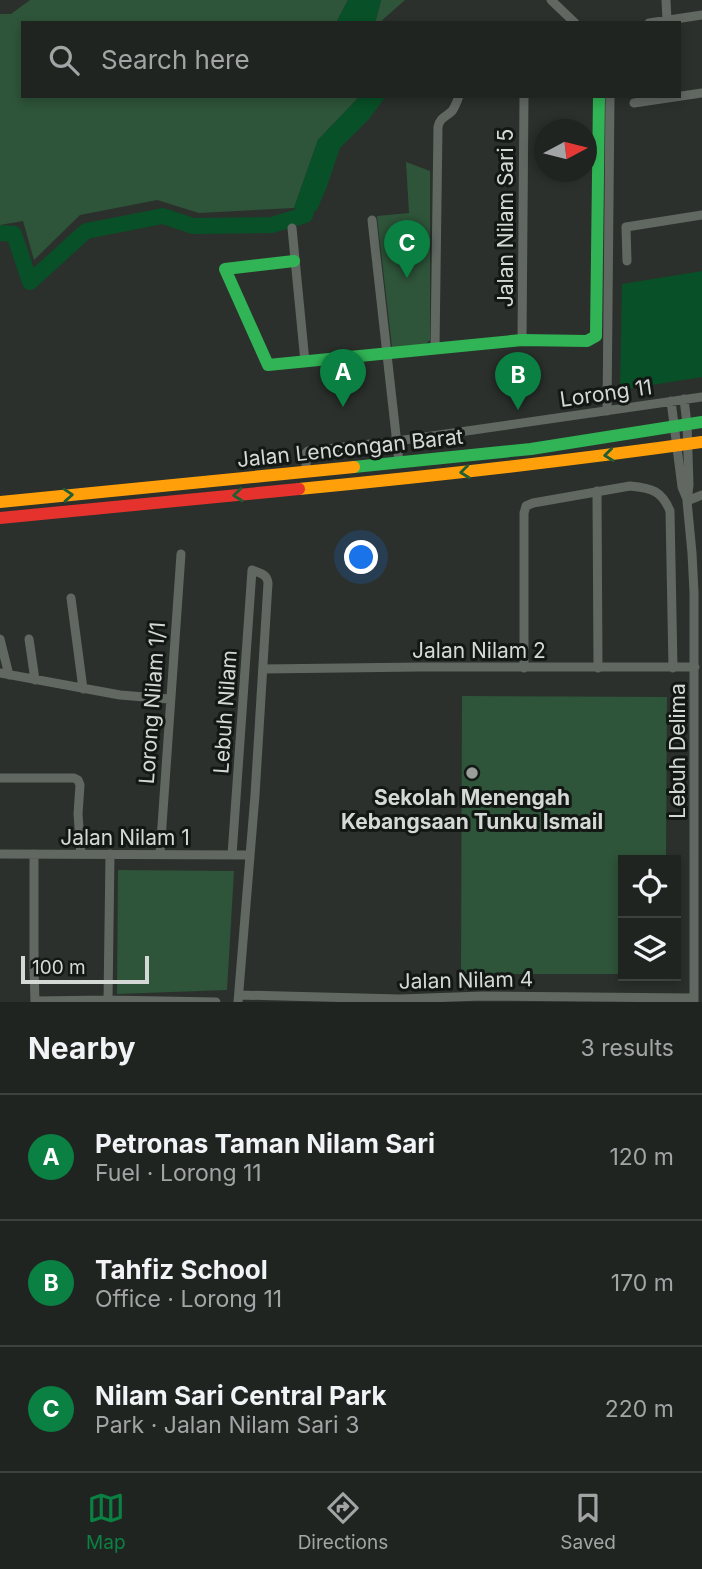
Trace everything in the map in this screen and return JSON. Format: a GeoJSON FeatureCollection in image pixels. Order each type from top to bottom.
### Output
{"type":"FeatureCollection","features":[{"type":"Feature","properties":{"kind":"main road"},"geometry":{"type":"LineString","coordinates":[[294,261],[225,270],[268,365],[522,340],[593,340],[596,335],[598,98]]}},
{"type":"Feature","properties":{"kind":"main road","name":"Jalan Lencongan Barat"},"geometry":{"type":"LineString","coordinates":[[0,502],[531,449],[702,422]]}},
{"type":"Feature","properties":{"kind":"main road","name":"Jalan Lencongan Barat"},"geometry":{"type":"LineString","coordinates":[[0,519],[439,475],[702,442]]}},
{"type":"Feature","properties":{"kind":"street"},"geometry":{"type":"LineString","coordinates":[[551,0],[573,21]]}},
{"type":"Feature","properties":{"kind":"street"},"geometry":{"type":"LineString","coordinates":[[666,0],[667,20]]}},
{"type":"Feature","properties":{"kind":"street"},"geometry":{"type":"LineString","coordinates":[[661,21],[702,15]]}},
{"type":"Feature","properties":{"kind":"street"},"geometry":{"type":"LineString","coordinates":[[681,96],[702,93]]}},
{"type":"Feature","properties":{"kind":"street"},"geometry":{"type":"LineString","coordinates":[[435,348],[438,127],[458,98]]}},
{"type":"Feature","properties":{"kind":"street","name":"Jalan Nilam Sari 5"},"geometry":{"type":"LineString","coordinates":[[522,340],[524,98]]}},
{"type":"Feature","properties":{"kind":"street"},"geometry":{"type":"LineString","coordinates":[[607,411],[610,98]]}},
{"type":"Feature","properties":{"kind":"street"},"geometry":{"type":"LineString","coordinates":[[635,103],[668,98]]}},
{"type":"Feature","properties":{"kind":"street"},"geometry":{"type":"LineString","coordinates":[[627,261],[626,227],[702,215]]}},
{"type":"Feature","properties":{"kind":"street"},"geometry":{"type":"LineString","coordinates":[[372,220],[399,462]]}},
{"type":"Feature","properties":{"kind":"street"},"geometry":{"type":"LineString","coordinates":[[292,228],[305,362]]}},
{"type":"Feature","properties":{"kind":"street","name":"Lorong 11"},"geometry":{"type":"LineString","coordinates":[[306,471],[308,451],[397,441],[702,397]]}},
{"type":"Feature","properties":{"kind":"street"},"geometry":{"type":"LineString","coordinates":[[681,425],[684,399]]}},
{"type":"Feature","properties":{"kind":"street"},"geometry":{"type":"LineString","coordinates":[[671,401],[681,425]]}},
{"type":"Feature","properties":{"kind":"street","name":"Lebuh Delima"},"geometry":{"type":"LineString","coordinates":[[681,425],[689,485],[687,501],[694,579],[699,821],[694,1000]]}},
{"type":"Feature","properties":{"kind":"street"},"geometry":{"type":"LineString","coordinates":[[524,668],[526,506],[630,486],[655,492],[665,499],[670,511],[673,668]]}},
{"type":"Feature","properties":{"kind":"street"},"geometry":{"type":"LineString","coordinates":[[597,491],[598,668]]}},
{"type":"Feature","properties":{"kind":"street"},"geometry":{"type":"LineString","coordinates":[[687,501],[702,495]]}},
{"type":"Feature","properties":{"kind":"street","name":"Lorong Nilam 1/1"},"geometry":{"type":"LineString","coordinates":[[160,854],[181,554]]}},
{"type":"Feature","properties":{"kind":"street","name":"Lebuh Nilam"},"geometry":{"type":"LineString","coordinates":[[232,855],[252,570],[268,579],[263,669]]}},
{"type":"Feature","properties":{"kind":"street"},"geometry":{"type":"LineString","coordinates":[[71,598],[83,689]]}},
{"type":"Feature","properties":{"kind":"street"},"geometry":{"type":"LineString","coordinates":[[0,639],[5,674],[120,695],[169,699]]}},
{"type":"Feature","properties":{"kind":"street"},"geometry":{"type":"LineString","coordinates":[[29,639],[35,680]]}},
{"type":"Feature","properties":{"kind":"street","name":"Jalan Nilam 2"},"geometry":{"type":"LineString","coordinates":[[263,669],[695,667]]}},
{"type":"Feature","properties":{"kind":"street"},"geometry":{"type":"LineString","coordinates":[[238,998],[263,669]]}},
{"type":"Feature","properties":{"kind":"street"},"geometry":{"type":"LineString","coordinates":[[0,778],[78,780],[81,854]]}},
{"type":"Feature","properties":{"kind":"street","name":"Jalan Nilam 1"},"geometry":{"type":"LineString","coordinates":[[0,854],[249,855]]}},
{"type":"Feature","properties":{"kind":"street"},"geometry":{"type":"LineString","coordinates":[[34,854],[35,1002],[216,1002]]}},
{"type":"Feature","properties":{"kind":"street"},"geometry":{"type":"LineString","coordinates":[[108,1000],[110,854]]}},
{"type":"Feature","properties":{"kind":"street","name":"Jalan Nilam 4"},"geometry":{"type":"LineString","coordinates":[[238,998],[400,1001],[694,1000]]}},
{"type":"Feature","properties":{"kind":"shaded area"},"geometry":{"type":"Polygon","coordinates":[[[30,0],[348,0],[337,21],[21,21],[21,98],[358,98],[318,140],[294,208],[199,213],[157,200],[80,215],[34,260],[23,221],[0,225],[0,14],[11,14],[30,0]]]}},
{"type":"Feature","properties":{"kind":"shaded area"},"geometry":{"type":"Polygon","coordinates":[[[348,0],[381,0],[376,21],[337,21],[348,0]]]}},
{"type":"Feature","properties":{"kind":"shaded area"},"geometry":{"type":"Polygon","coordinates":[[[381,0],[405,0],[381,21],[376,21],[381,0]]]}},
{"type":"Feature","properties":{"kind":"shaded area"},"geometry":{"type":"Polygon","coordinates":[[[358,98],[385,98],[369,119],[340,148],[317,210],[305,215],[294,208],[318,140],[358,98]]]}},
{"type":"Feature","properties":{"kind":"shaded area"},"geometry":{"type":"Polygon","coordinates":[[[406,162],[430,171],[430,340],[423,346],[392,347],[377,216],[409,213],[406,162]]]}},
{"type":"Feature","properties":{"kind":"shaded area"},"geometry":{"type":"Polygon","coordinates":[[[702,271],[702,377],[620,390],[622,284],[702,271]]]}},
{"type":"Feature","properties":{"kind":"shaded area"},"geometry":{"type":"Polygon","coordinates":[[[462,696],[667,697],[666,855],[618,855],[618,974],[461,974],[462,696]]]}},
{"type":"Feature","properties":{"kind":"shaded area"},"geometry":{"type":"Polygon","coordinates":[[[118,870],[234,871],[227,990],[117,994],[118,870]]]}},
{"type":"Feature","properties":{"kind":"waterway"},"geometry":{"type":"LineString","coordinates":[[0,233],[14,234],[30,282],[86,231],[163,216],[193,226],[272,225],[305,215],[311,196]]}},
{"type":"Feature","properties":{"kind":"traffic: fast"},"geometry":{"type":"LineString","coordinates":[[294,261],[225,269],[268,365],[522,340],[587,341],[596,336],[599,98]]}},
{"type":"Feature","properties":{"kind":"traffic: fast"},"geometry":{"type":"LineString","coordinates":[[354,467],[531,449],[702,422]]}},
{"type":"Feature","properties":{"kind":"traffic: slow"},"geometry":{"type":"LineString","coordinates":[[299,489],[501,468],[702,442]]}},
{"type":"Feature","properties":{"kind":"traffic: slow"},"geometry":{"type":"LineString","coordinates":[[0,502],[354,467]]}},
{"type":"Feature","properties":{"kind":"traffic: jam"},"geometry":{"type":"LineString","coordinates":[[0,518],[299,489]]}},
{"type":"Feature","properties":{"kind":"place","name":"Nilam Sari Central Park"},"geometry":{"type":"Point","coordinates":[407,278]}},
{"type":"Feature","properties":{"kind":"place","name":"Petronas Taman Nilam Sari"},"geometry":{"type":"Point","coordinates":[343,407]}},
{"type":"Feature","properties":{"kind":"place","name":"Tahfiz School"},"geometry":{"type":"Point","coordinates":[518,410]}},
{"type":"Feature","properties":{"kind":"place","name":"Sekolah Menengah Kebangsaan Tunku Ismail"},"geometry":{"type":"Point","coordinates":[472,773]}}]}
